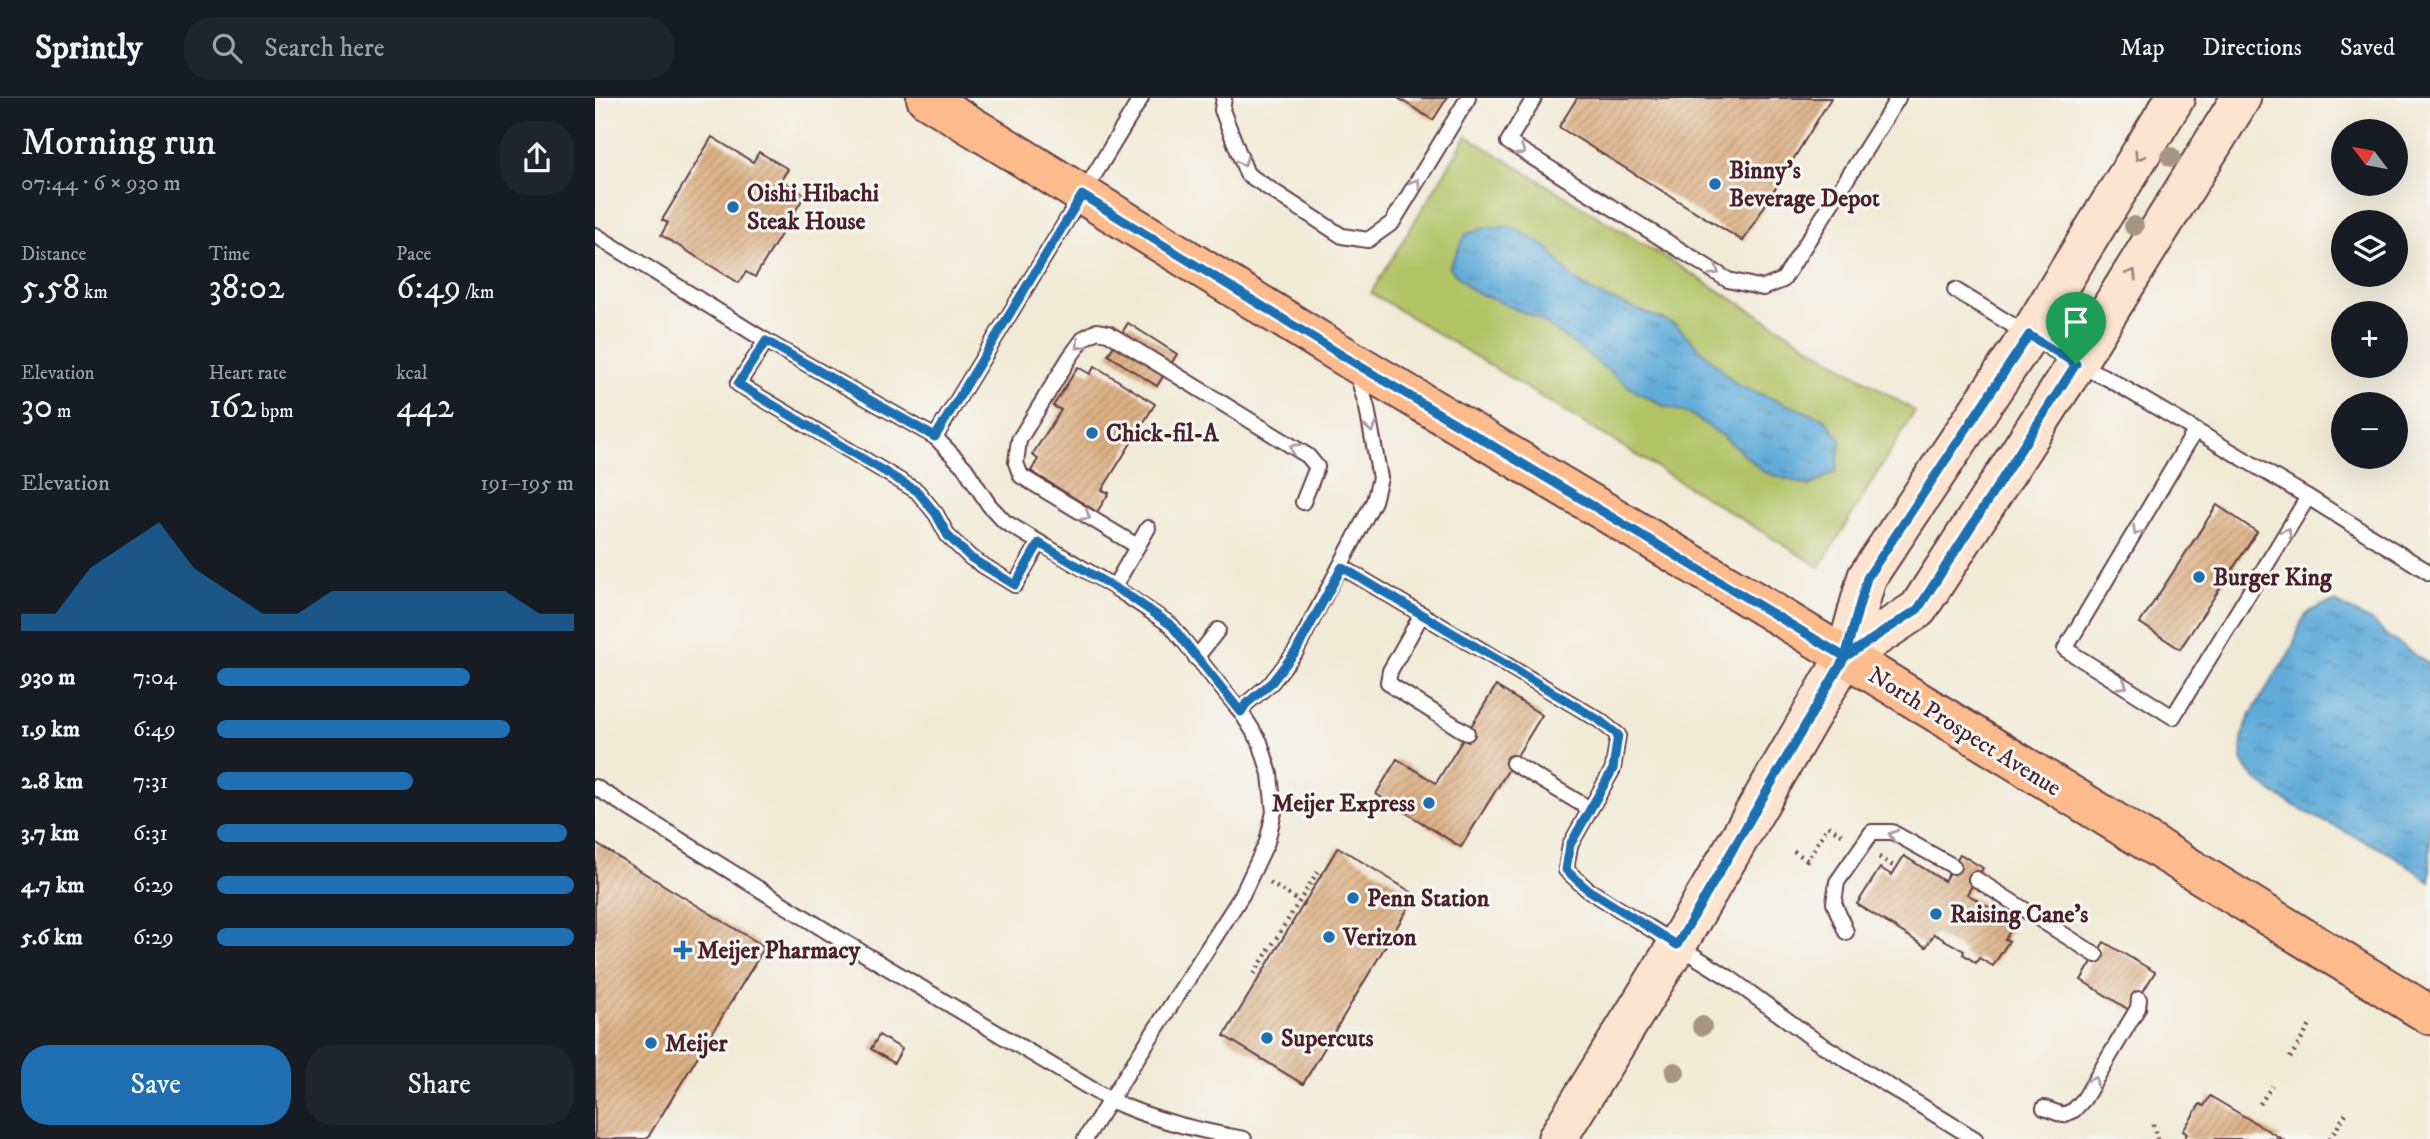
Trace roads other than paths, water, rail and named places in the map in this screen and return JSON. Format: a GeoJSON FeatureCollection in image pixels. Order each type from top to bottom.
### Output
{"type":"FeatureCollection","features":[{"type":"Feature","properties":{"kind":"main road","name":"North Prospect Avenue"},"geometry":{"type":"LineString","coordinates":[[926,98],[1353,362],[1845,657],[2430,1016]]}},
{"type":"Feature","properties":{"kind":"main road"},"geometry":{"type":"LineString","coordinates":[[1557,1139],[1677,945],[1845,657],[1867,578],[2029,335],[2175,98]]}},
{"type":"Feature","properties":{"kind":"main road"},"geometry":{"type":"LineString","coordinates":[[1845,657],[1918,609],[2076,364],[2241,98]]}},
{"type":"Feature","properties":{"kind":"lane"},"geometry":{"type":"LineString","coordinates":[[935,437],[1141,98]]}},
{"type":"Feature","properties":{"kind":"lane"},"geometry":{"type":"LineString","coordinates":[[1224,98],[1222,110],[1247,174],[1342,236],[1368,240],[1392,223],[1468,98]]}},
{"type":"Feature","properties":{"kind":"lane"},"geometry":{"type":"LineString","coordinates":[[1534,98],[1508,142],[1728,280],[1763,288],[1783,280],[1898,98]]}},
{"type":"Feature","properties":{"kind":"lane"},"geometry":{"type":"LineString","coordinates":[[595,235],[766,341],[935,437],[965,468],[989,505],[1005,522],[1114,587],[1171,625],[1241,712],[1259,741],[1270,774],[1274,812],[1267,842],[1242,895],[1085,1139]]}},
{"type":"Feature","properties":{"kind":"lane"},"geometry":{"type":"LineString","coordinates":[[1955,290],[2076,364],[2107,378],[2308,497],[2430,573]]}},
{"type":"Feature","properties":{"kind":"lane"},"geometry":{"type":"LineString","coordinates":[[1137,546],[1021,476],[1016,463],[1019,440],[1070,356],[1084,338],[1097,331],[1108,333],[1308,456],[1317,467],[1303,502]]}},
{"type":"Feature","properties":{"kind":"lane"},"geometry":{"type":"LineString","coordinates":[[766,341],[738,384],[917,491],[936,514],[948,536],[971,558],[1015,585],[1039,543]]}},
{"type":"Feature","properties":{"kind":"lane"},"geometry":{"type":"LineString","coordinates":[[1241,712],[1246,704],[1272,682],[1296,651],[1374,501],[1380,478],[1367,408],[1353,362]]}},
{"type":"Feature","properties":{"kind":"lane"},"geometry":{"type":"LineString","coordinates":[[2195,431],[2065,649],[2173,717],[2308,497]]}},
{"type":"Feature","properties":{"kind":"lane"},"geometry":{"type":"LineString","coordinates":[[1114,587],[1148,528]]}},
{"type":"Feature","properties":{"kind":"lane"},"geometry":{"type":"LineString","coordinates":[[1342,567],[1599,720],[1618,735],[1613,769],[1570,845],[1566,870],[1587,889],[1731,979],[1816,1041],[1975,1139]]}},
{"type":"Feature","properties":{"kind":"lane"},"geometry":{"type":"LineString","coordinates":[[1422,614],[1390,671],[1388,682],[1467,733]]}},
{"type":"Feature","properties":{"kind":"lane"},"geometry":{"type":"LineString","coordinates":[[1196,658],[1218,630]]}},
{"type":"Feature","properties":{"kind":"lane"},"geometry":{"type":"LineString","coordinates":[[1513,763],[1590,809]]}},
{"type":"Feature","properties":{"kind":"lane"},"geometry":{"type":"LineString","coordinates":[[595,788],[841,940],[1110,1100],[1182,1127],[1244,1139]]}},
{"type":"Feature","properties":{"kind":"lane"},"geometry":{"type":"LineString","coordinates":[[1846,932],[1833,903],[1837,881],[1872,832],[1892,832],[1953,866]]}},
{"type":"Feature","properties":{"kind":"lane"},"geometry":{"type":"LineString","coordinates":[[1976,879],[2097,955]]}},
{"type":"Feature","properties":{"kind":"lane"},"geometry":{"type":"LineString","coordinates":[[2043,1108],[2063,1115],[2074,1110],[2084,1099],[2138,1008],[2139,999]]}},
{"type":"Feature","properties":{"kind":"water"},"geometry":{"type":"Polygon","coordinates":[[[1487,227],[1512,227],[1548,248],[1572,278],[1597,294],[1675,324],[1737,385],[1825,419],[1841,439],[1836,471],[1810,486],[1764,472],[1723,436],[1690,414],[1666,407],[1633,390],[1537,318],[1471,290],[1449,267],[1466,234],[1487,227]]]}},
{"type":"Feature","properties":{"kind":"water"},"geometry":{"type":"Polygon","coordinates":[[[2335,602],[2373,622],[2386,635],[2430,665],[2430,882],[2391,854],[2283,799],[2248,771],[2242,758],[2241,747],[2246,725],[2290,652],[2301,623],[2315,609],[2335,602]]]}},
{"type":"Feature","properties":{"kind":"place","name":"Binny's Beverage Depot"},"geometry":{"type":"Point","coordinates":[1715,184]}},
{"type":"Feature","properties":{"kind":"place","name":"Oishi Hibachi Steak House"},"geometry":{"type":"Point","coordinates":[733,207]}},
{"type":"Feature","properties":{"kind":"place","name":"Chick-fil-A"},"geometry":{"type":"Point","coordinates":[1092,433]}},
{"type":"Feature","properties":{"kind":"place","name":"Burger King"},"geometry":{"type":"Point","coordinates":[2199,577]}},
{"type":"Feature","properties":{"kind":"place","name":"Meijer Express"},"geometry":{"type":"Point","coordinates":[1429,803]}},
{"type":"Feature","properties":{"kind":"place","name":"Penn Station"},"geometry":{"type":"Point","coordinates":[1353,898]}},
{"type":"Feature","properties":{"kind":"place","name":"Raising Cane's"},"geometry":{"type":"Point","coordinates":[1936,914]}},
{"type":"Feature","properties":{"kind":"place","name":"Verizon"},"geometry":{"type":"Point","coordinates":[1329,937]}},
{"type":"Feature","properties":{"kind":"place","name":"Meijer Pharmacy"},"geometry":{"type":"Point","coordinates":[683,950]}},
{"type":"Feature","properties":{"kind":"place","name":"Supercuts"},"geometry":{"type":"Point","coordinates":[1267,1038]}},
{"type":"Feature","properties":{"kind":"place","name":"Meijer"},"geometry":{"type":"Point","coordinates":[651,1043]}}]}
